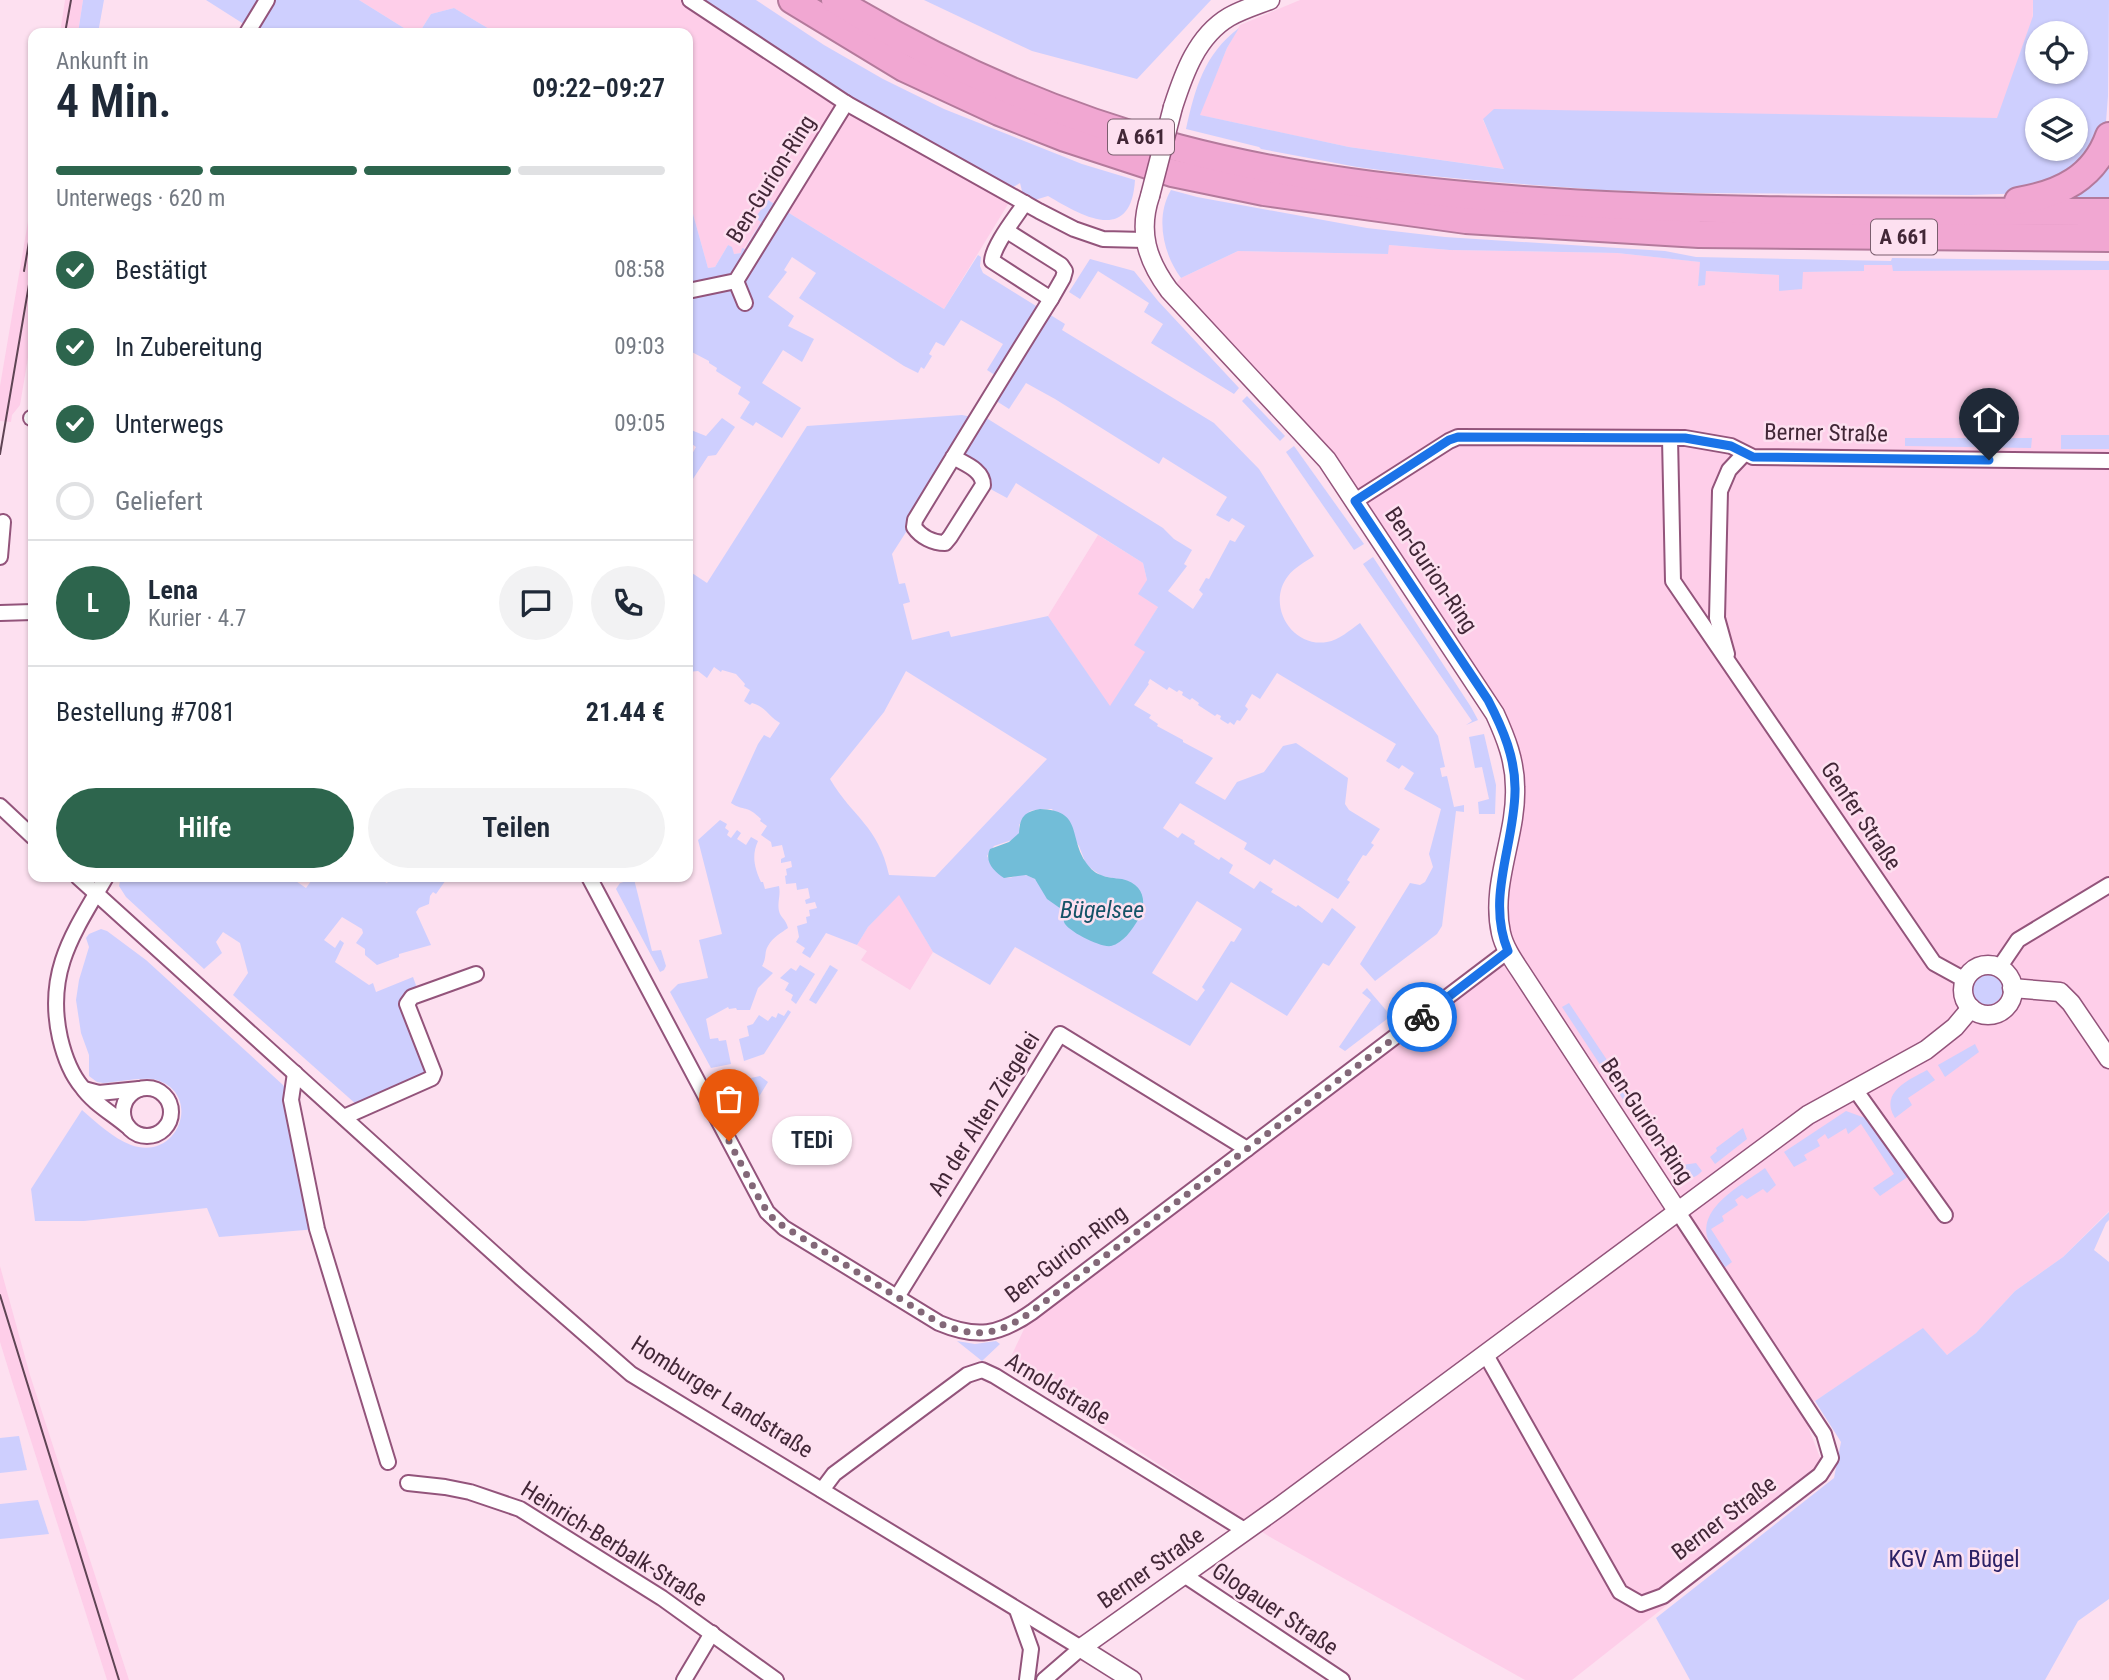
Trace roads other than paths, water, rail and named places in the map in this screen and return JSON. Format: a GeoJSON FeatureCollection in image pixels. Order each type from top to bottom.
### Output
{"type":"FeatureCollection","features":[{"type":"Feature","properties":{"kind":"highway","name":"A 661"},"geometry":{"type":"LineString","coordinates":[[792,0],[904,68],[999,112],[1065,138],[1172,173],[1264,192],[1466,220],[1699,234],[2109,238]]}},
{"type":"Feature","properties":{"kind":"highway","name":"A 661"},"geometry":{"type":"LineString","coordinates":[[835,0],[951,65],[1075,116],[1178,148],[1274,169],[1407,189],[1613,206],[2109,212]]}},
{"type":"Feature","properties":{"kind":"highway","name":"A 661"},"geometry":{"type":"LineString","coordinates":[[1954,211],[2039,197],[2064,189],[2091,169],[2109,135]]}},
{"type":"Feature","properties":{"kind":"street"},"geometry":{"type":"LineString","coordinates":[[250,28],[267,0]]}},
{"type":"Feature","properties":{"kind":"street","name":"Ben-Gurion-Ring"},"geometry":{"type":"LineString","coordinates":[[690,0],[846,103],[1024,203],[1074,229],[1094,236],[1122,241],[1145,240],[1149,259],[1169,290],[1313,442],[1488,700],[1504,732],[1514,769],[1516,789],[1499,890],[1501,935],[1508,951],[1678,1212]]}},
{"type":"Feature","properties":{"kind":"street"},"geometry":{"type":"LineString","coordinates":[[1145,240],[1145,213],[1173,107],[1188,65],[1209,34],[1229,17],[1269,0]]}},
{"type":"Feature","properties":{"kind":"street","name":"Ben-Gurion-Ring"},"geometry":{"type":"LineString","coordinates":[[693,290],[736,281],[846,103]]}},
{"type":"Feature","properties":{"kind":"street"},"geometry":{"type":"LineString","coordinates":[[1024,203],[992,255],[992,261],[1051,299]]}},
{"type":"Feature","properties":{"kind":"street"},"geometry":{"type":"LineString","coordinates":[[953,457],[979,473],[983,485],[950,537],[945,543],[936,543],[918,533],[914,527],[915,520],[953,457],[1051,299],[1065,271],[1061,265],[1007,231]]}},
{"type":"Feature","properties":{"kind":"street","name":"Ben-Gurion-Ring"},"geometry":{"type":"LineString","coordinates":[[736,281],[745,303]]}},
{"type":"Feature","properties":{"kind":"street","name":"Berner Straße"},"geometry":{"type":"LineString","coordinates":[[1355,501],[1449,440],[1458,437],[1685,438],[1731,446],[1753,457],[2109,461]]}},
{"type":"Feature","properties":{"kind":"street","name":"Genfer Straße"},"geometry":{"type":"LineString","coordinates":[[1670,438],[1673,581],[1934,963],[1965,980]]}},
{"type":"Feature","properties":{"kind":"street","name":"Genfer Straße"},"geometry":{"type":"LineString","coordinates":[[1730,666],[1717,618],[1720,491],[1729,470],[1744,454]]}},
{"type":"Feature","properties":{"kind":"street"},"geometry":{"type":"LineString","coordinates":[[0,557],[3,522]]}},
{"type":"Feature","properties":{"kind":"street"},"geometry":{"type":"LineString","coordinates":[[0,613],[28,612]]}},
{"type":"Feature","properties":{"kind":"street"},"geometry":{"type":"LineString","coordinates":[[0,806],[28,832]]}},
{"type":"Feature","properties":{"kind":"street","name":"Homburger Landstraße"},"geometry":{"type":"LineString","coordinates":[[84,882],[631,1374],[1132,1680]]}},
{"type":"Feature","properties":{"kind":"street"},"geometry":{"type":"LineString","coordinates":[[83,1089],[99,1093],[147,1087],[164,1094],[171,1110],[170,1119],[166,1127],[151,1136],[142,1136],[127,1126],[83,1089],[61,1044],[55,1007],[58,973],[66,948],[103,882]]}},
{"type":"Feature","properties":{"kind":"street","name":"Ben-Gurion-Ring"},"geometry":{"type":"LineString","coordinates":[[592,882],[768,1212],[784,1228],[939,1323],[965,1332],[981,1334],[1015,1324],[1508,951]]}},
{"type":"Feature","properties":{"kind":"street"},"geometry":{"type":"LineString","coordinates":[[1999,968],[2018,940],[2109,885]]}},
{"type":"Feature","properties":{"kind":"street"},"geometry":{"type":"LineString","coordinates":[[1989,965],[1999,968],[2008,975],[2012,996],[2002,1010],[1989,1014],[1976,1012],[1964,996],[1965,980],[1976,967],[1989,965]]}},
{"type":"Feature","properties":{"kind":"street"},"geometry":{"type":"LineString","coordinates":[[344,1117],[432,1078],[434,1073],[407,1004],[412,997],[476,974]]}},
{"type":"Feature","properties":{"kind":"street"},"geometry":{"type":"LineString","coordinates":[[2012,988],[2060,992],[2071,1003],[2109,1059]]}},
{"type":"Feature","properties":{"kind":"street","name":"Berner Straße"},"geometry":{"type":"LineString","coordinates":[[1081,1648],[1246,1531],[1808,1115],[1926,1050],[1955,1027],[1971,1008]]}},
{"type":"Feature","properties":{"kind":"street","name":"An der Alten Ziegelei"},"geometry":{"type":"LineString","coordinates":[[897,1297],[1060,1034],[1247,1149]]}},
{"type":"Feature","properties":{"kind":"street"},"geometry":{"type":"LineString","coordinates":[[295,1073],[291,1100],[317,1229],[388,1462]]}},
{"type":"Feature","properties":{"kind":"street"},"geometry":{"type":"LineString","coordinates":[[1854,1088],[1945,1215]]}},
{"type":"Feature","properties":{"kind":"street"},"geometry":{"type":"LineString","coordinates":[[127,1126],[124,1118],[125,1101],[139,1089]]}},
{"type":"Feature","properties":{"kind":"street","name":"Berner Straße"},"geometry":{"type":"LineString","coordinates":[[1486,1355],[1620,1592],[1641,1604],[1663,1596],[1821,1475],[1831,1458],[1824,1434],[1678,1212]]}},
{"type":"Feature","properties":{"kind":"street","name":"Arnoldstraße"},"geometry":{"type":"LineString","coordinates":[[822,1490],[834,1474],[967,1375],[982,1370],[1246,1531]]}},
{"type":"Feature","properties":{"kind":"street","name":"Heinrich-Berbalk-Straße"},"geometry":{"type":"LineString","coordinates":[[408,1483],[470,1492],[520,1509],[579,1544],[712,1633],[773,1679]]}},
{"type":"Feature","properties":{"kind":"street","name":"Glogauer Straße"},"geometry":{"type":"LineString","coordinates":[[1184,1575],[1342,1680]]}},
{"type":"Feature","properties":{"kind":"street"},"geometry":{"type":"LineString","coordinates":[[1017,1610],[1031,1649],[1027,1680]]}},
{"type":"Feature","properties":{"kind":"street","name":"Heinrich-Berbalk-Straße"},"geometry":{"type":"LineString","coordinates":[[684,1680],[712,1633]]}},
{"type":"Feature","properties":{"kind":"street"},"geometry":{"type":"LineString","coordinates":[[1044,1680],[1081,1648]]}},
{"type":"Feature","properties":{"kind":"water","name":"Bügelsee"},"geometry":{"type":"Polygon","coordinates":[[[1040,809],[1053,810],[1068,819],[1080,852],[1094,871],[1106,877],[1129,881],[1139,889],[1143,907],[1138,920],[1130,932],[1115,944],[1100,944],[1066,926],[1064,911],[1047,899],[1035,879],[1026,875],[1004,878],[991,866],[988,858],[990,849],[1009,842],[1019,833],[1024,816],[1040,809]]]}},
{"type":"Feature","properties":{"kind":"tram line"},"geometry":{"type":"LineString","coordinates":[[66,28],[71,0]]}},
{"type":"Feature","properties":{"kind":"tram line"},"geometry":{"type":"LineString","coordinates":[[24,271],[28,248]]}},
{"type":"Feature","properties":{"kind":"tram line"},"geometry":{"type":"LineString","coordinates":[[0,454],[28,290]]}},
{"type":"Feature","properties":{"kind":"tram line"},"geometry":{"type":"LineString","coordinates":[[0,1295],[119,1680]]}},
{"type":"Feature","properties":{"kind":"place","name":"TEDi"},"geometry":{"type":"Point","coordinates":[729,1141]}},
{"type":"Feature","properties":{"kind":"park label","name":"KGV Am Bügel"},"geometry":{"type":"Point","coordinates":[1954,1559]}}]}
